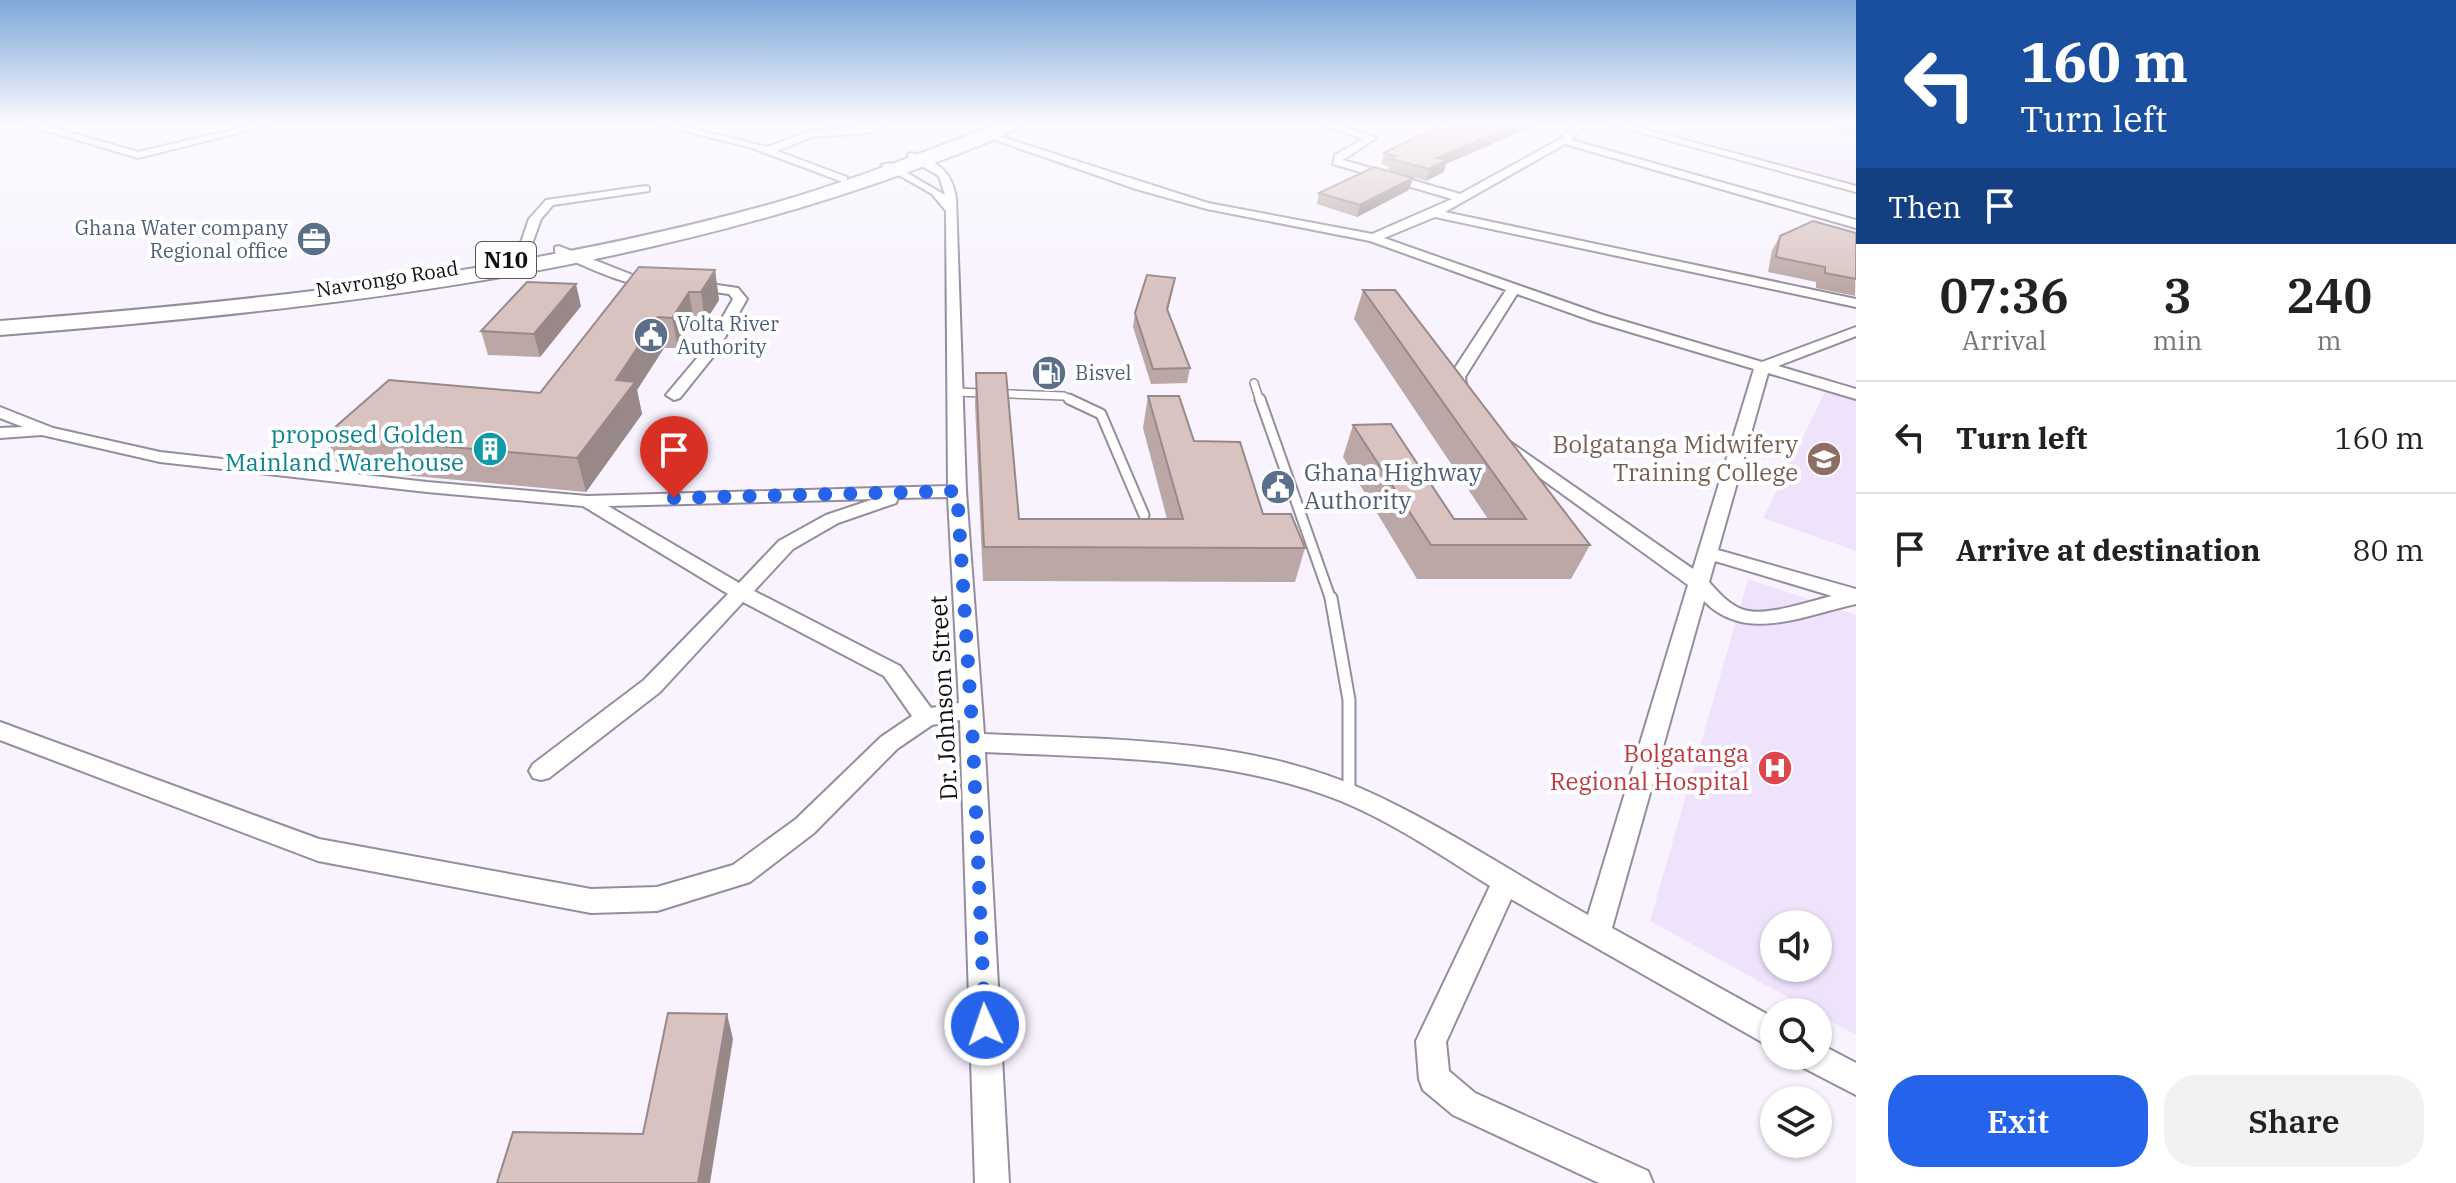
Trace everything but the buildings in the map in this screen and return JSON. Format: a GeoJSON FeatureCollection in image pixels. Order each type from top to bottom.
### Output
{"type":"FeatureCollection","features":[{"type":"Feature","properties":{"kind":"highway","name":"Navrongo Road"},"geometry":{"type":"LineString","coordinates":[[0,318],[168,306],[326,289],[522,257],[566,253],[846,178]]}},
{"type":"Feature","properties":{"kind":"highway","name":"Navrongo Road"},"geometry":{"type":"LineString","coordinates":[[0,328],[195,314],[449,280],[760,212],[860,178]]}},
{"type":"Feature","properties":{"kind":"street"},"geometry":{"type":"LineString","coordinates":[[920,178],[952,210]]}},
{"type":"Feature","properties":{"kind":"street","name":"Dr. Johnson Street"},"geometry":{"type":"LineString","coordinates":[[947,178],[952,210],[957,491],[973,742],[992,1183]]}},
{"type":"Feature","properties":{"kind":"street"},"geometry":{"type":"LineString","coordinates":[[1129,178],[1207,206],[1373,238],[1598,318],[1856,394]]}},
{"type":"Feature","properties":{"kind":"street"},"geometry":{"type":"LineString","coordinates":[[1393,178],[1462,198]]}},
{"type":"Feature","properties":{"kind":"street"},"geometry":{"type":"LineString","coordinates":[[1373,238],[1434,213],[1497,178]]}},
{"type":"Feature","properties":{"kind":"street"},"geometry":{"type":"LineString","coordinates":[[1695,178],[1856,224]]}},
{"type":"Feature","properties":{"kind":"street"},"geometry":{"type":"LineString","coordinates":[[1816,178],[1856,189]]}},
{"type":"Feature","properties":{"kind":"street"},"geometry":{"type":"LineString","coordinates":[[522,257],[527,237],[544,205],[645,189]]}},
{"type":"Feature","properties":{"kind":"street"},"geometry":{"type":"LineString","coordinates":[[1434,213],[1856,303]]}},
{"type":"Feature","properties":{"kind":"street"},"geometry":{"type":"LineString","coordinates":[[566,253],[632,280],[714,286],[733,291],[740,299],[709,353],[674,395]]}},
{"type":"Feature","properties":{"kind":"street"},"geometry":{"type":"LineString","coordinates":[[1467,420],[1462,410],[1457,377],[1514,287]]}},
{"type":"Feature","properties":{"kind":"street"},"geometry":{"type":"LineString","coordinates":[[1762,367],[1856,331]]}},
{"type":"Feature","properties":{"kind":"street"},"geometry":{"type":"LineString","coordinates":[[1596,934],[1762,367]]}},
{"type":"Feature","properties":{"kind":"street"},"geometry":{"type":"LineString","coordinates":[[0,412],[48,432],[160,457],[427,487],[587,501],[957,491]]}},
{"type":"Feature","properties":{"kind":"street"},"geometry":{"type":"LineString","coordinates":[[0,433],[48,432]]}},
{"type":"Feature","properties":{"kind":"street"},"geometry":{"type":"LineString","coordinates":[[1485,433],[1699,583],[1722,608],[1741,618],[1762,620],[1856,596]]}},
{"type":"Feature","properties":{"kind":"street"},"geometry":{"type":"LineString","coordinates":[[541,771],[652,686],[786,545],[832,519],[908,492]]}},
{"type":"Feature","properties":{"kind":"street"},"geometry":{"type":"LineString","coordinates":[[587,501],[739,592],[892,671],[926,718]]}},
{"type":"Feature","properties":{"kind":"street"},"geometry":{"type":"LineString","coordinates":[[1708,553],[1856,596]]}},
{"type":"Feature","properties":{"kind":"street"},"geometry":{"type":"LineString","coordinates":[[0,731],[318,850],[591,901],[657,899],[741,874],[805,826],[889,743],[926,718],[971,709]]}},
{"type":"Feature","properties":{"kind":"street"},"geometry":{"type":"LineString","coordinates":[[973,742],[1193,754],[1266,768],[1349,794],[1417,827],[1505,882],[1760,1026]]}},
{"type":"Feature","properties":{"kind":"street"},"geometry":{"type":"LineString","coordinates":[[1505,882],[1431,1041],[1434,1079],[1464,1104],[1636,1183]]}},
{"type":"Feature","properties":{"kind":"street"},"geometry":{"type":"LineString","coordinates":[[1832,1067],[1856,1080]]}},
{"type":"Feature","properties":{"kind":"lane"},"geometry":{"type":"LineString","coordinates":[[1254,383],[1329,588],[1349,700],[1349,794]]}},
{"type":"Feature","properties":{"kind":"lane"},"geometry":{"type":"LineString","coordinates":[[955,392],[1064,396],[1101,414],[1144,515]]}},
{"type":"Feature","properties":{"kind":"shaded area"},"geometry":{"type":"Polygon","coordinates":[[[1827,178],[1856,178],[1856,186],[1827,178]]]}},
{"type":"Feature","properties":{"kind":"shaded area","name":"Bolgatanga Midwifery Training College"},"geometry":{"type":"Polygon","coordinates":[[[1825,392],[1856,401],[1856,551],[1763,518],[1825,392]]]}},
{"type":"Feature","properties":{"kind":"shaded area","name":"Bolgatanga Regional Hospital"},"geometry":{"type":"Polygon","coordinates":[[[1748,579],[1856,615],[1856,1035],[1832,1022],[1832,998],[1789,998],[1760,982],[1832,982],[1832,910],[1760,910],[1760,982],[1650,921],[1748,579]]]}},
{"type":"Feature","properties":{"kind":"place","name":"Ghana Water company Regional office"},"geometry":{"type":"Point","coordinates":[314,239]}},
{"type":"Feature","properties":{"kind":"place","name":"Volta River Authority"},"geometry":{"type":"Point","coordinates":[651,335]}},
{"type":"Feature","properties":{"kind":"place","name":"Bisvel"},"geometry":{"type":"Point","coordinates":[1049,373]}},
{"type":"Feature","properties":{"kind":"place","name":"proposed Golden Mainland Warehouse"},"geometry":{"type":"Point","coordinates":[490,449]}},
{"type":"Feature","properties":{"kind":"place","name":"Bolgatanga Midwifery Training College"},"geometry":{"type":"Point","coordinates":[1824,459]}},
{"type":"Feature","properties":{"kind":"place","name":"Ghana Highway Authority"},"geometry":{"type":"Point","coordinates":[1278,487]}},
{"type":"Feature","properties":{"kind":"place","name":"Bolgatanga Regional Hospital"},"geometry":{"type":"Point","coordinates":[1775,768]}},
{"type":"Feature","properties":{"kind":"route"},"geometry":{"type":"LineString","coordinates":[[674,498],[957,491],[973,742],[985,1025]]}}]}
